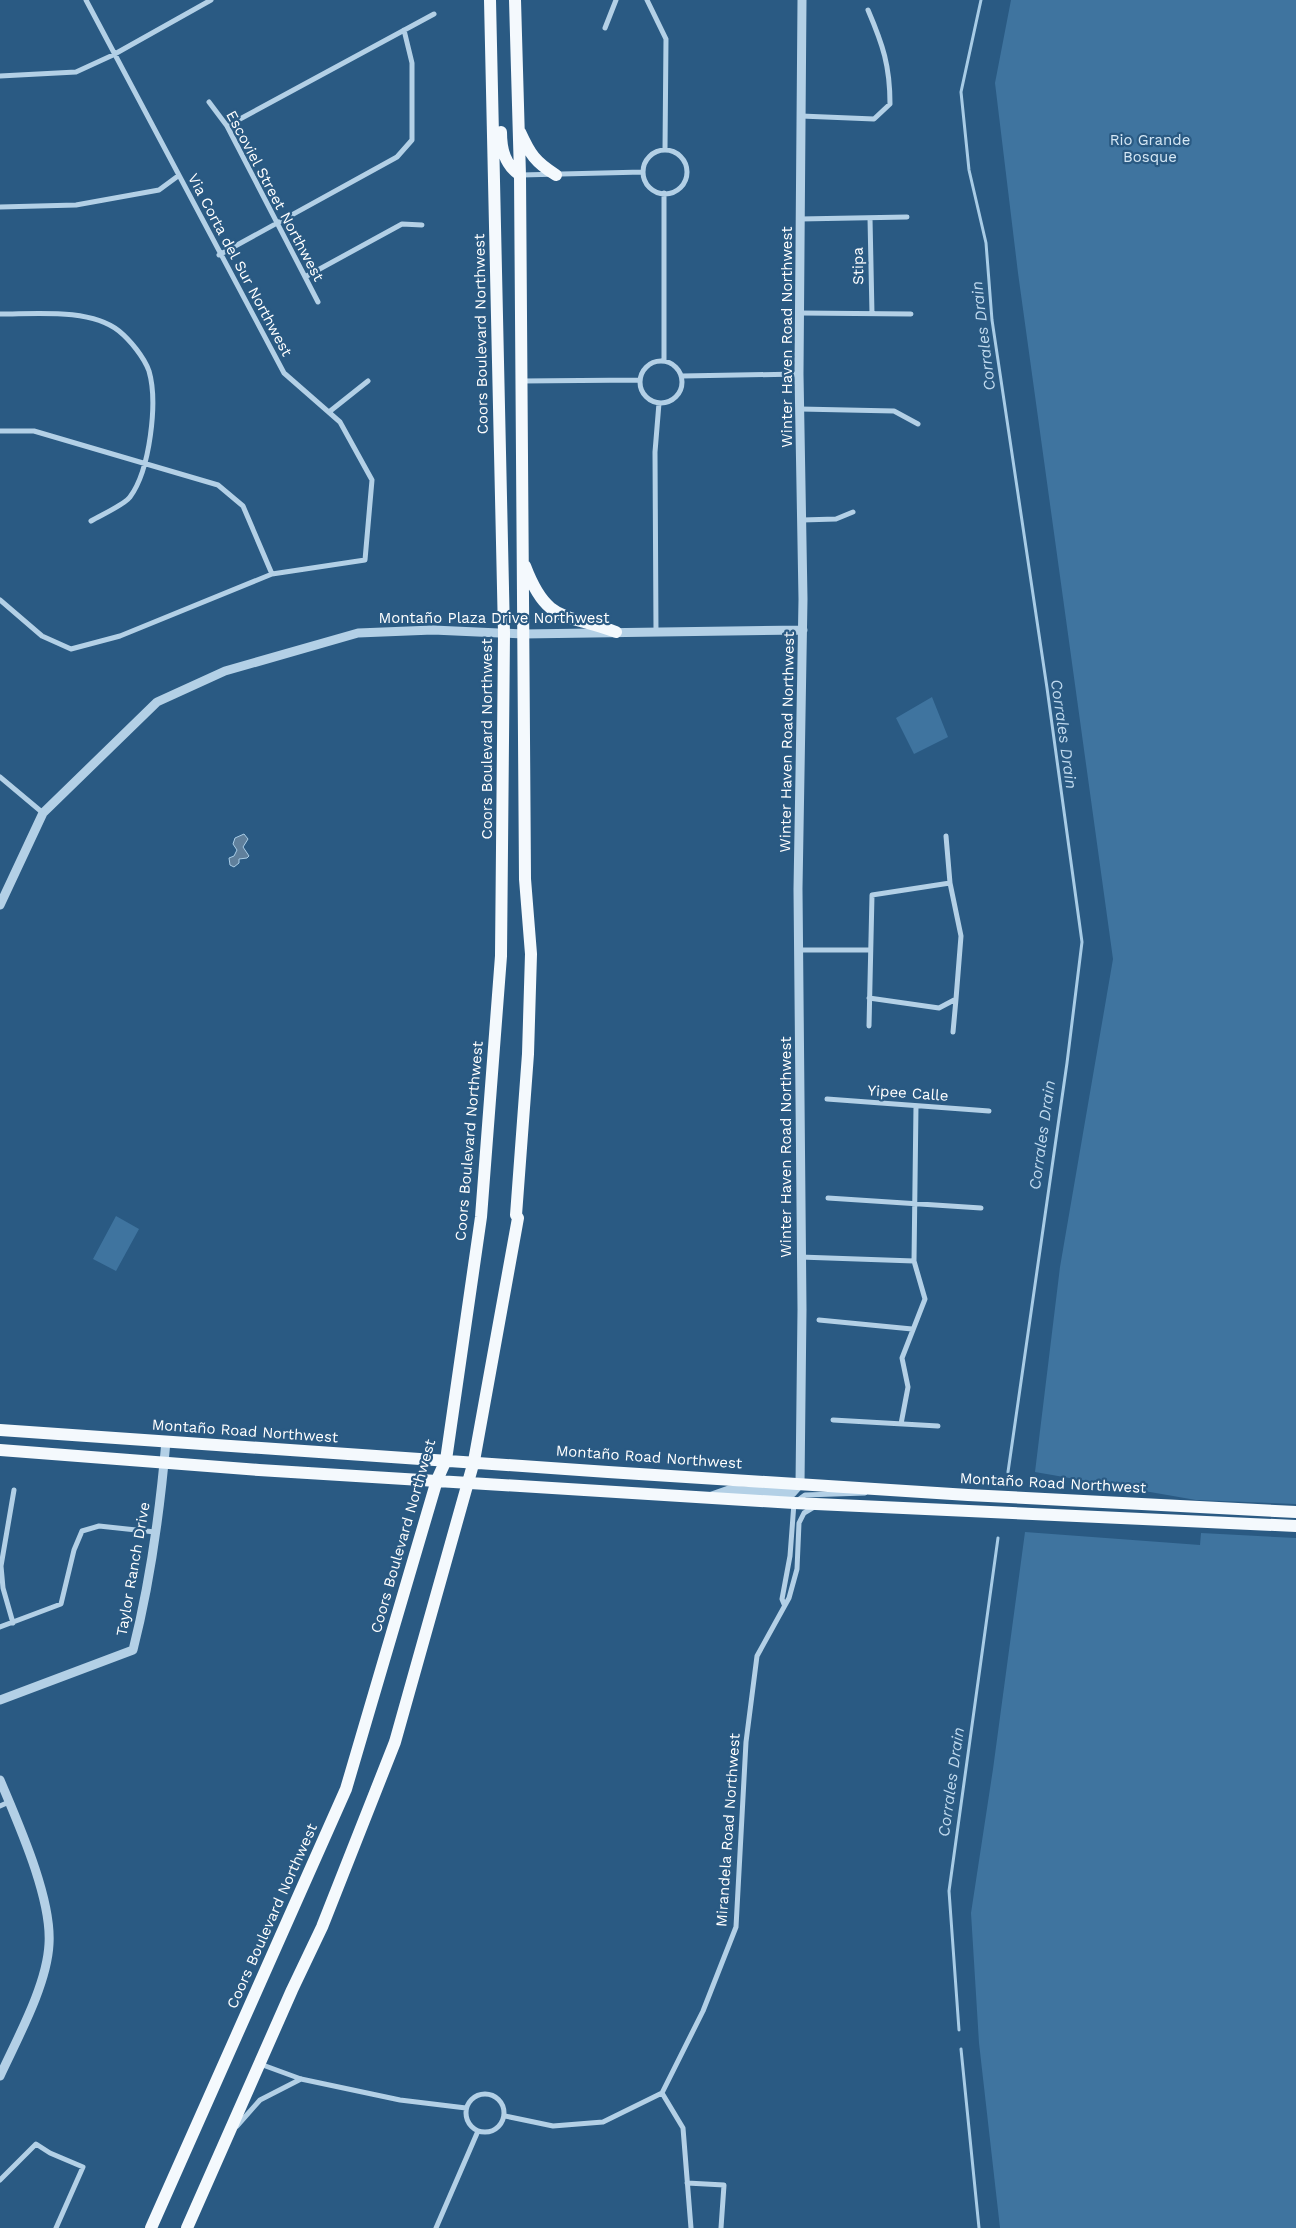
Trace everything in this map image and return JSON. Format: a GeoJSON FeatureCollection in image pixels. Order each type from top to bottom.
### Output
{"type":"FeatureCollection","features":[{"type":"Feature","properties":{"kind":"main road","name":"Coors Boulevard Northwest"},"geometry":{"type":"LineString","coordinates":[[152,2228],[346,1789],[437,1480],[446,1460],[481,1217],[501,956],[504,634],[490,0]]}},
{"type":"Feature","properties":{"kind":"main road"},"geometry":{"type":"LineString","coordinates":[[498,0],[501,147],[512,169],[520,175]]}},
{"type":"Feature","properties":{"kind":"main road"},"geometry":{"type":"LineString","coordinates":[[187,2228],[259,2063],[322,1927],[395,1742],[474,1461],[518,1218],[516,1215],[528,1054],[531,954],[525,879],[520,175],[514,0]]}},
{"type":"Feature","properties":{"kind":"main road"},"geometry":{"type":"LineString","coordinates":[[518,125],[528,150],[538,164],[556,175]]}},
{"type":"Feature","properties":{"kind":"main road"},"geometry":{"type":"LineString","coordinates":[[522,559],[535,592],[553,611],[570,619],[590,623],[616,632]]}},
{"type":"Feature","properties":{"kind":"main road","name":"Montaño Road Northwest"},"geometry":{"type":"LineString","coordinates":[[0,1430],[270,1450],[474,1461],[888,1490],[1296,1512]]}},
{"type":"Feature","properties":{"kind":"main road","name":"Montaño Road Northwest"},"geometry":{"type":"LineString","coordinates":[[0,1450],[707,1498],[1296,1526]]}},
{"type":"Feature","properties":{"kind":"street","name":"Via Corta del Sur Northwest"},"geometry":{"type":"LineString","coordinates":[[86,0],[113,55],[284,372],[340,422],[372,480],[364,560],[272,574]]}},
{"type":"Feature","properties":{"kind":"street"},"geometry":{"type":"LineString","coordinates":[[0,76],[76,72],[113,55],[211,0]]}},
{"type":"Feature","properties":{"kind":"street"},"geometry":{"type":"LineString","coordinates":[[605,28],[616,0]]}},
{"type":"Feature","properties":{"kind":"street"},"geometry":{"type":"LineString","coordinates":[[647,0],[666,39],[665,149]]}},
{"type":"Feature","properties":{"kind":"street","name":"Winter Haven Road Northwest"},"geometry":{"type":"LineString","coordinates":[[800,1484],[800,950],[798,889],[803,630],[799,374],[802,0]]}},
{"type":"Feature","properties":{"kind":"street"},"geometry":{"type":"LineString","coordinates":[[801,116],[874,119],[890,104],[890,84],[885,51],[868,10]]}},
{"type":"Feature","properties":{"kind":"street"},"geometry":{"type":"LineString","coordinates":[[227,126],[434,14]]}},
{"type":"Feature","properties":{"kind":"street"},"geometry":{"type":"LineString","coordinates":[[220,255],[397,157],[412,140],[414,108],[412,63],[404,30]]}},
{"type":"Feature","properties":{"kind":"street","name":"Escoviel Street Northwest"},"geometry":{"type":"LineString","coordinates":[[209,102],[227,126],[318,302]]}},
{"type":"Feature","properties":{"kind":"street"},"geometry":{"type":"LineString","coordinates":[[665,149],[679,154],[686,167],[687,174],[680,187],[674,192],[664,193],[653,190],[648,186],[642,172],[647,158],[665,149]]}},
{"type":"Feature","properties":{"kind":"street"},"geometry":{"type":"LineString","coordinates":[[520,175],[642,172]]}},
{"type":"Feature","properties":{"kind":"street"},"geometry":{"type":"LineString","coordinates":[[0,207],[76,204],[150,192],[159,190],[178,176]]}},
{"type":"Feature","properties":{"kind":"street"},"geometry":{"type":"LineString","coordinates":[[664,193],[664,361]]}},
{"type":"Feature","properties":{"kind":"street"},"geometry":{"type":"LineString","coordinates":[[800,219],[907,217]]}},
{"type":"Feature","properties":{"kind":"street","name":"Stipa"},"geometry":{"type":"LineString","coordinates":[[870,218],[872,314]]}},
{"type":"Feature","properties":{"kind":"street"},"geometry":{"type":"LineString","coordinates":[[305,277],[402,224],[422,225]]}},
{"type":"Feature","properties":{"kind":"street"},"geometry":{"type":"LineString","coordinates":[[800,313],[911,314]]}},
{"type":"Feature","properties":{"kind":"street"},"geometry":{"type":"LineString","coordinates":[[0,314],[71,314],[101,322],[119,331],[136,349],[148,370],[152,396],[146,462],[130,498],[91,521]]}},
{"type":"Feature","properties":{"kind":"street"},"geometry":{"type":"LineString","coordinates":[[664,361],[675,366],[682,376],[678,395],[666,402],[658,403],[644,396],[639,380],[648,364],[664,361]]}},
{"type":"Feature","properties":{"kind":"street"},"geometry":{"type":"LineString","coordinates":[[682,376],[799,374]]}},
{"type":"Feature","properties":{"kind":"street"},"geometry":{"type":"LineString","coordinates":[[522,381],[639,380]]}},
{"type":"Feature","properties":{"kind":"street"},"geometry":{"type":"LineString","coordinates":[[329,412],[368,381]]}},
{"type":"Feature","properties":{"kind":"street"},"geometry":{"type":"LineString","coordinates":[[656,631],[655,452],[658,403]]}},
{"type":"Feature","properties":{"kind":"street"},"geometry":{"type":"LineString","coordinates":[[800,409],[894,411],[918,424]]}},
{"type":"Feature","properties":{"kind":"street"},"geometry":{"type":"LineString","coordinates":[[0,431],[34,431],[146,462],[218,485],[243,506],[272,574],[120,636],[71,649],[42,636],[0,600]]}},
{"type":"Feature","properties":{"kind":"street"},"geometry":{"type":"LineString","coordinates":[[802,520],[836,519],[853,512]]}},
{"type":"Feature","properties":{"kind":"street","name":"Montaño Plaza Drive Northwest"},"geometry":{"type":"LineString","coordinates":[[0,905],[43,814],[156,702],[225,671],[358,633],[433,630],[523,634],[803,630]]}},
{"type":"Feature","properties":{"kind":"street"},"geometry":{"type":"LineString","coordinates":[[0,778],[43,814]]}},
{"type":"Feature","properties":{"kind":"street"},"geometry":{"type":"LineString","coordinates":[[946,836],[950,883],[961,936],[953,1032]]}},
{"type":"Feature","properties":{"kind":"street"},"geometry":{"type":"LineString","coordinates":[[869,1026],[872,895],[950,883]]}},
{"type":"Feature","properties":{"kind":"street"},"geometry":{"type":"LineString","coordinates":[[800,950],[870,950]]}},
{"type":"Feature","properties":{"kind":"street"},"geometry":{"type":"LineString","coordinates":[[869,998],[938,1008],[956,999]]}},
{"type":"Feature","properties":{"kind":"street","name":"Yipee Calle"},"geometry":{"type":"LineString","coordinates":[[826,1099],[988,1111]]}},
{"type":"Feature","properties":{"kind":"street"},"geometry":{"type":"LineString","coordinates":[[901,1424],[908,1386],[902,1358],[925,1298],[914,1261],[913,1204],[916,1106]]}},
{"type":"Feature","properties":{"kind":"street"},"geometry":{"type":"LineString","coordinates":[[828,1198],[981,1208]]}},
{"type":"Feature","properties":{"kind":"street"},"geometry":{"type":"LineString","coordinates":[[800,1257],[914,1261]]}},
{"type":"Feature","properties":{"kind":"street"},"geometry":{"type":"LineString","coordinates":[[819,1320],[912,1329]]}},
{"type":"Feature","properties":{"kind":"street"},"geometry":{"type":"LineString","coordinates":[[833,1420],[938,1426]]}},
{"type":"Feature","properties":{"kind":"street","name":"Taylor Ranch Drive"},"geometry":{"type":"LineString","coordinates":[[0,1700],[133,1650],[139,1625],[154,1532],[166,1441]]}},
{"type":"Feature","properties":{"kind":"street"},"geometry":{"type":"LineString","coordinates":[[707,1498],[730,1490],[792,1493],[800,1484]]}},
{"type":"Feature","properties":{"kind":"street"},"geometry":{"type":"LineString","coordinates":[[13,1623],[3,1588],[1,1566],[14,1490]]}},
{"type":"Feature","properties":{"kind":"street"},"geometry":{"type":"LineString","coordinates":[[784,1604],[782,1599],[790,1556],[794,1503],[805,1495],[857,1495],[888,1490]]}},
{"type":"Feature","properties":{"kind":"street","name":"Mirandela Road Northwest"},"geometry":{"type":"LineString","coordinates":[[662,2093],[703,2011],[736,1927],[746,1742],[758,1656],[784,1604],[790,1598],[797,1569],[799,1523],[804,1513],[820,1504]]}},
{"type":"Feature","properties":{"kind":"street"},"geometry":{"type":"LineString","coordinates":[[0,1627],[61,1604],[74,1550],[82,1531],[99,1526],[154,1532]]}},
{"type":"Feature","properties":{"kind":"street"},"geometry":{"type":"LineString","coordinates":[[0,1780],[10,1802],[41,1890],[48,1918],[49,1945],[45,1969],[29,2012],[0,2076]]}},
{"type":"Feature","properties":{"kind":"street"},"geometry":{"type":"LineString","coordinates":[[0,1806],[10,1802]]}},
{"type":"Feature","properties":{"kind":"street"},"geometry":{"type":"LineString","coordinates":[[259,2063],[301,2079],[400,2100],[466,2108]]}},
{"type":"Feature","properties":{"kind":"street"},"geometry":{"type":"LineString","coordinates":[[226,2138],[260,2100],[301,2079]]}},
{"type":"Feature","properties":{"kind":"street"},"geometry":{"type":"LineString","coordinates":[[505,2116],[553,2126],[603,2122],[662,2093],[682,2128],[692,2228]]}},
{"type":"Feature","properties":{"kind":"street"},"geometry":{"type":"LineString","coordinates":[[487,2094],[494,2095],[502,2103],[505,2116],[500,2126],[494,2131],[487,2133],[478,2131],[468,2122],[466,2108],[474,2097],[487,2094]]}},
{"type":"Feature","properties":{"kind":"street"},"geometry":{"type":"LineString","coordinates":[[436,2228],[478,2131]]}},
{"type":"Feature","properties":{"kind":"street"},"geometry":{"type":"LineString","coordinates":[[0,2180],[36,2144],[83,2167],[56,2228]]}},
{"type":"Feature","properties":{"kind":"street"},"geometry":{"type":"LineString","coordinates":[[688,2182],[724,2185],[720,2228]]}},
{"type":"Feature","properties":{"kind":"green space","name":"Rio Grande Bosque"},"geometry":{"type":"Polygon","coordinates":[[[1011,0],[1296,0],[1296,1504],[1196,1500],[1035,1472],[1060,1267],[1113,959],[1018,273],[995,83],[1011,0]]]}},
{"type":"Feature","properties":{"kind":"green space"},"geometry":{"type":"Polygon","coordinates":[[[932,697],[948,737],[914,754],[896,718],[932,697]]]}},
{"type":"Feature","properties":{"kind":"green space"},"geometry":{"type":"Polygon","coordinates":[[[116,1216],[139,1229],[116,1271],[93,1259],[116,1216]]]}},
{"type":"Feature","properties":{"kind":"green space"},"geometry":{"type":"Polygon","coordinates":[[[1025,1532],[1200,1545],[1201,1533],[1296,1538],[1296,2228],[1000,2228],[979,2043],[971,1913],[993,1769],[1025,1532]]]}},
{"type":"Feature","properties":{"kind":"shaded area"},"geometry":{"type":"Polygon","coordinates":[[[244,834],[248,839],[243,847],[249,856],[239,859],[239,863],[234,867],[230,865],[229,858],[234,856],[237,850],[233,844],[235,838],[244,834]]]}},
{"type":"Feature","properties":{"kind":"waterway","name":"Corrales Drain"},"geometry":{"type":"LineString","coordinates":[[981,0],[961,92],[969,170],[986,243],[992,320],[1047,688],[1082,942],[1067,1063],[1008,1472]]}},
{"type":"Feature","properties":{"kind":"waterway","name":"Corrales Drain"},"geometry":{"type":"LineString","coordinates":[[959,2030],[949,1891],[998,1538]]}},
{"type":"Feature","properties":{"kind":"waterway","name":"Corrales Drain"},"geometry":{"type":"LineString","coordinates":[[961,2049],[979,2228]]}}]}
